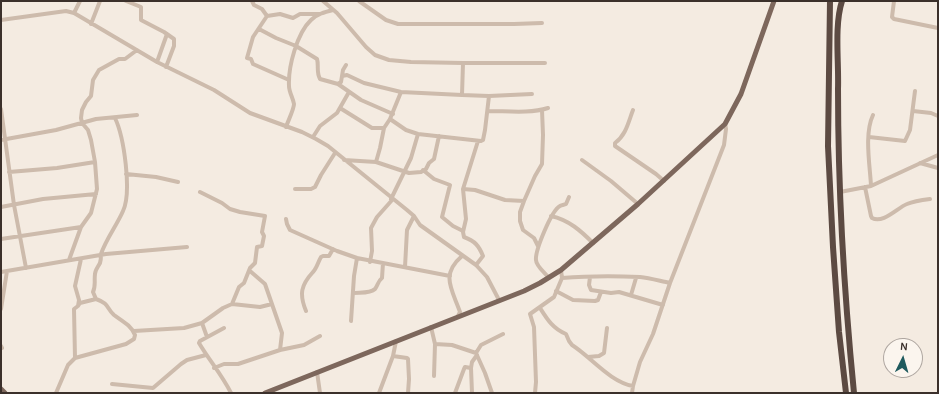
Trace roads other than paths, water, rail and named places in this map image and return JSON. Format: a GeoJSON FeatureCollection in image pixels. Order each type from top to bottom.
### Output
{"type":"FeatureCollection","features":[{"type":"Feature","properties":{"kind":"highway"},"geometry":{"type":"LineString","coordinates":[[830,1],[828,146],[839,332],[846,393]]}},
{"type":"Feature","properties":{"kind":"highway"},"geometry":{"type":"LineString","coordinates":[[842,1],[839,9],[838,43],[840,192],[854,393]]}},
{"type":"Feature","properties":{"kind":"main road"},"geometry":{"type":"LineString","coordinates":[[265,393],[533,287],[561,270],[664,181],[725,124],[741,94],[774,1]]}},
{"type":"Feature","properties":{"kind":"main road"},"geometry":{"type":"LineString","coordinates":[[1,389],[5,393]]}},
{"type":"Feature","properties":{"kind":"street"},"geometry":{"type":"LineString","coordinates":[[74,13],[80,1]]}},
{"type":"Feature","properties":{"kind":"street"},"geometry":{"type":"LineString","coordinates":[[91,24],[100,1]]}},
{"type":"Feature","properties":{"kind":"street"},"geometry":{"type":"LineString","coordinates":[[126,1],[141,7],[141,20],[174,39],[174,46],[166,67]]}},
{"type":"Feature","properties":{"kind":"street"},"geometry":{"type":"LineString","coordinates":[[252,1],[254,5],[262,9],[267,16]]}},
{"type":"Feature","properties":{"kind":"street"},"geometry":{"type":"LineString","coordinates":[[323,1],[375,55],[389,60],[399,62],[545,63]]}},
{"type":"Feature","properties":{"kind":"street"},"geometry":{"type":"LineString","coordinates":[[359,1],[386,20],[398,24],[542,23]]}},
{"type":"Feature","properties":{"kind":"street"},"geometry":{"type":"LineString","coordinates":[[894,1],[892,17],[894,19],[938,28]]}},
{"type":"Feature","properties":{"kind":"street"},"geometry":{"type":"LineString","coordinates":[[286,127],[294,105],[289,80],[296,46],[304,28],[312,19],[320,14],[333,10]]}},
{"type":"Feature","properties":{"kind":"street"},"geometry":{"type":"LineString","coordinates":[[1,20],[66,11],[74,13],[166,67],[214,90],[253,115],[313,137],[414,216],[420,225],[476,265],[488,277],[499,300]]}},
{"type":"Feature","properties":{"kind":"street"},"geometry":{"type":"LineString","coordinates":[[289,80],[253,64],[251,59],[246,58],[253,37],[267,16],[280,14],[293,18],[300,14],[320,14]]}},
{"type":"Feature","properties":{"kind":"street"},"geometry":{"type":"LineString","coordinates":[[259,29],[296,46],[318,61],[317,70],[320,79],[338,84],[361,100],[393,114]]}},
{"type":"Feature","properties":{"kind":"street"},"geometry":{"type":"LineString","coordinates":[[157,62],[167,34]]}},
{"type":"Feature","properties":{"kind":"street"},"geometry":{"type":"LineString","coordinates":[[68,260],[82,227],[91,213],[96,194],[95,162],[88,130],[82,123],[82,110],[91,96],[93,80],[99,70],[119,59],[125,59],[137,50]]}},
{"type":"Feature","properties":{"kind":"street"},"geometry":{"type":"LineString","coordinates":[[462,94],[463,63]]}},
{"type":"Feature","properties":{"kind":"street"},"geometry":{"type":"LineString","coordinates":[[338,84],[341,82],[343,70],[346,65]]}},
{"type":"Feature","properties":{"kind":"street"},"geometry":{"type":"LineString","coordinates":[[342,76],[349,76],[364,83],[401,92],[489,96],[532,94]]}},
{"type":"Feature","properties":{"kind":"street"},"geometry":{"type":"LineString","coordinates":[[869,136],[905,141],[910,130],[915,91]]}},
{"type":"Feature","properties":{"kind":"street"},"geometry":{"type":"LineString","coordinates":[[313,137],[320,126],[337,113],[349,92]]}},
{"type":"Feature","properties":{"kind":"street"},"geometry":{"type":"LineString","coordinates":[[376,162],[384,128],[393,114],[401,92]]}},
{"type":"Feature","properties":{"kind":"street"},"geometry":{"type":"LineString","coordinates":[[390,119],[406,130],[418,134],[478,141],[483,140],[489,96]]}},
{"type":"Feature","properties":{"kind":"street"},"geometry":{"type":"LineString","coordinates":[[340,108],[372,128],[384,128]]}},
{"type":"Feature","properties":{"kind":"street"},"geometry":{"type":"LineString","coordinates":[[488,111],[542,110],[548,108]]}},
{"type":"Feature","properties":{"kind":"street"},"geometry":{"type":"LineString","coordinates":[[1,110],[3,140],[10,172],[19,236],[26,268]]}},
{"type":"Feature","properties":{"kind":"street"},"geometry":{"type":"LineString","coordinates":[[538,246],[535,240],[527,234],[521,226],[520,212],[535,176],[542,164],[542,110]]}},
{"type":"Feature","properties":{"kind":"street"},"geometry":{"type":"LineString","coordinates":[[633,110],[625,132],[615,146],[664,181]]}},
{"type":"Feature","properties":{"kind":"street"},"geometry":{"type":"LineString","coordinates":[[913,111],[931,113],[938,116]]}},
{"type":"Feature","properties":{"kind":"street"},"geometry":{"type":"LineString","coordinates":[[3,140],[96,119],[138,115]]}},
{"type":"Feature","properties":{"kind":"street"},"geometry":{"type":"LineString","coordinates":[[871,186],[869,136],[873,115]]}},
{"type":"Feature","properties":{"kind":"street"},"geometry":{"type":"LineString","coordinates":[[56,393],[68,365],[75,358],[88,356],[131,342],[135,337],[134,331],[113,314],[107,304],[96,299],[92,292],[95,288],[95,272],[101,256],[126,204],[128,188],[120,131],[116,118]]}},
{"type":"Feature","properties":{"kind":"street"},"geometry":{"type":"LineString","coordinates":[[632,393],[640,362],[653,334],[670,283],[724,145],[726,129],[725,124]]}},
{"type":"Feature","properties":{"kind":"street"},"geometry":{"type":"LineString","coordinates":[[370,262],[372,251],[371,228],[377,217],[392,199],[411,158],[418,134]]}},
{"type":"Feature","properties":{"kind":"street"},"geometry":{"type":"LineString","coordinates":[[344,160],[376,162],[414,173],[426,169],[429,163],[434,159],[437,152],[439,136]]}},
{"type":"Feature","properties":{"kind":"street"},"geometry":{"type":"LineString","coordinates":[[476,265],[483,256],[477,244],[473,240],[464,237],[463,231],[466,218],[464,189],[478,141]]}},
{"type":"Feature","properties":{"kind":"street"},"geometry":{"type":"LineString","coordinates":[[295,189],[311,189],[315,187],[335,153]]}},
{"type":"Feature","properties":{"kind":"street"},"geometry":{"type":"LineString","coordinates":[[840,192],[871,186],[938,155]]}},
{"type":"Feature","properties":{"kind":"street"},"geometry":{"type":"LineString","coordinates":[[582,160],[611,181],[638,204]]}},
{"type":"Feature","properties":{"kind":"street"},"geometry":{"type":"LineString","coordinates":[[10,172],[57,168],[95,162]]}},
{"type":"Feature","properties":{"kind":"street"},"geometry":{"type":"LineString","coordinates":[[920,163],[938,168]]}},
{"type":"Feature","properties":{"kind":"street"},"geometry":{"type":"LineString","coordinates":[[423,170],[434,179],[450,185],[442,218],[463,231]]}},
{"type":"Feature","properties":{"kind":"street"},"geometry":{"type":"LineString","coordinates":[[126,174],[178,182]]}},
{"type":"Feature","properties":{"kind":"street"},"geometry":{"type":"LineString","coordinates":[[865,187],[871,216],[876,220],[883,218],[907,204],[930,199]]}},
{"type":"Feature","properties":{"kind":"street"},"geometry":{"type":"LineString","coordinates":[[464,189],[475,190],[505,200],[524,200]]}},
{"type":"Feature","properties":{"kind":"street"},"geometry":{"type":"LineString","coordinates":[[200,192],[222,203],[230,209],[264,216],[262,232],[264,236],[262,246],[257,247],[255,263],[250,268],[244,283],[238,287],[232,304]]}},
{"type":"Feature","properties":{"kind":"street"},"geometry":{"type":"LineString","coordinates":[[1,207],[42,199],[96,194]]}},
{"type":"Feature","properties":{"kind":"street"},"geometry":{"type":"LineString","coordinates":[[549,278],[536,263],[538,246],[551,216],[559,207],[566,204],[569,197]]}},
{"type":"Feature","properties":{"kind":"street"},"geometry":{"type":"LineString","coordinates":[[405,267],[407,230],[414,216]]}},
{"type":"Feature","properties":{"kind":"street"},"geometry":{"type":"LineString","coordinates":[[551,216],[570,223],[593,243]]}},
{"type":"Feature","properties":{"kind":"street"},"geometry":{"type":"LineString","coordinates":[[286,219],[290,230],[297,232],[303,237],[357,258],[370,262],[384,263],[450,276]]}},
{"type":"Feature","properties":{"kind":"street"},"geometry":{"type":"LineString","coordinates":[[1,240],[82,227]]}},
{"type":"Feature","properties":{"kind":"street"},"geometry":{"type":"LineString","coordinates":[[1,272],[68,260],[81,260],[101,256],[187,247]]}},
{"type":"Feature","properties":{"kind":"street"},"geometry":{"type":"LineString","coordinates":[[306,311],[303,302],[302,289],[310,275],[314,272],[321,257],[329,256],[333,249]]}},
{"type":"Feature","properties":{"kind":"street"},"geometry":{"type":"LineString","coordinates":[[458,316],[460,312],[451,288],[450,271],[453,265],[462,256]]}},
{"type":"Feature","properties":{"kind":"street"},"geometry":{"type":"LineString","coordinates":[[351,321],[357,258]]}},
{"type":"Feature","properties":{"kind":"street"},"geometry":{"type":"LineString","coordinates":[[78,306],[79,300],[75,286],[81,260]]}},
{"type":"Feature","properties":{"kind":"street"},"geometry":{"type":"LineString","coordinates":[[353,293],[369,292],[374,289],[382,278],[384,263]]}},
{"type":"Feature","properties":{"kind":"street"},"geometry":{"type":"LineString","coordinates":[[535,393],[534,327],[530,314],[554,297],[562,278],[561,270]]}},
{"type":"Feature","properties":{"kind":"street"},"geometry":{"type":"LineString","coordinates":[[1,309],[7,271]]}},
{"type":"Feature","properties":{"kind":"street"},"geometry":{"type":"LineString","coordinates":[[250,271],[263,282],[272,304],[282,333],[280,350]]}},
{"type":"Feature","properties":{"kind":"street"},"geometry":{"type":"LineString","coordinates":[[562,278],[608,276],[643,278],[670,283]]}},
{"type":"Feature","properties":{"kind":"street"},"geometry":{"type":"LineString","coordinates":[[590,277],[588,282],[590,288],[601,292],[619,292],[663,305]]}},
{"type":"Feature","properties":{"kind":"street"},"geometry":{"type":"LineString","coordinates":[[631,295],[636,278]]}},
{"type":"Feature","properties":{"kind":"street"},"geometry":{"type":"LineString","coordinates":[[556,291],[573,300],[595,301],[598,300],[601,292]]}},
{"type":"Feature","properties":{"kind":"street"},"geometry":{"type":"LineString","coordinates":[[75,358],[74,309],[80,303],[96,299]]}},
{"type":"Feature","properties":{"kind":"street"},"geometry":{"type":"LineString","coordinates":[[134,331],[184,328],[202,323],[223,308],[232,304],[260,307],[272,304]]}},
{"type":"Feature","properties":{"kind":"street"},"geometry":{"type":"LineString","coordinates":[[540,308],[550,323],[558,330],[566,334],[570,343],[618,380],[633,386]]}},
{"type":"Feature","properties":{"kind":"street"},"geometry":{"type":"LineString","coordinates":[[202,323],[207,337]]}},
{"type":"Feature","properties":{"kind":"street"},"geometry":{"type":"LineString","coordinates":[[430,327],[435,344],[434,376]]}},
{"type":"Feature","properties":{"kind":"street"},"geometry":{"type":"LineString","coordinates":[[224,328],[198,343],[214,368],[222,377],[231,393]]}},
{"type":"Feature","properties":{"kind":"street"},"geometry":{"type":"LineString","coordinates":[[588,357],[599,356],[604,353],[607,328]]}},
{"type":"Feature","properties":{"kind":"street"},"geometry":{"type":"LineString","coordinates":[[472,393],[471,368],[476,354],[481,345],[503,334]]}},
{"type":"Feature","properties":{"kind":"street"},"geometry":{"type":"LineString","coordinates":[[214,368],[224,364],[234,365],[280,350],[304,345],[320,336]]}},
{"type":"Feature","properties":{"kind":"street"},"geometry":{"type":"LineString","coordinates":[[379,393],[393,356],[396,341]]}},
{"type":"Feature","properties":{"kind":"street"},"geometry":{"type":"LineString","coordinates":[[435,344],[452,345],[476,354],[492,393]]}},
{"type":"Feature","properties":{"kind":"street"},"geometry":{"type":"LineString","coordinates":[[112,384],[153,388],[181,364],[188,360],[206,355]]}},
{"type":"Feature","properties":{"kind":"street"},"geometry":{"type":"LineString","coordinates":[[393,356],[408,358],[408,393]]}},
{"type":"Feature","properties":{"kind":"street"},"geometry":{"type":"LineString","coordinates":[[455,393],[465,367],[471,368]]}},
{"type":"Feature","properties":{"kind":"street"},"geometry":{"type":"LineString","coordinates":[[317,372],[320,393]]}}]}
